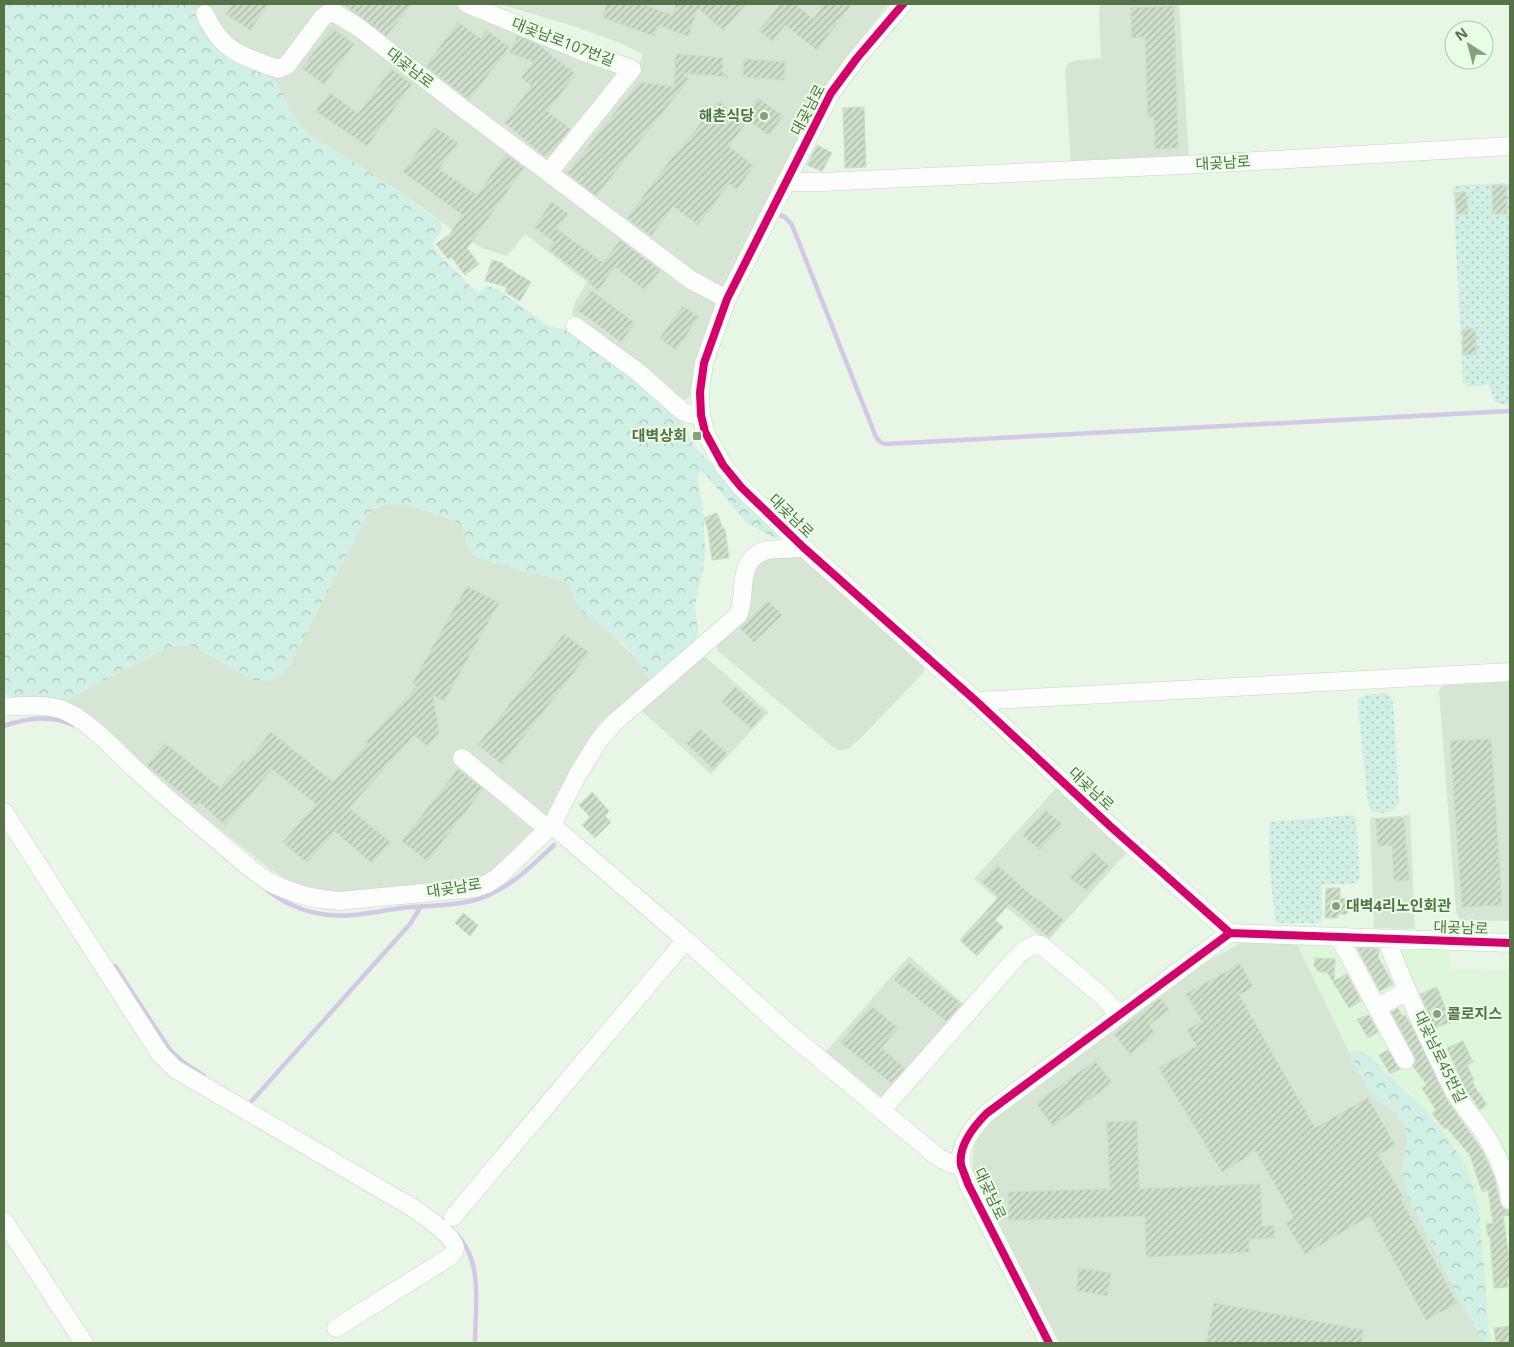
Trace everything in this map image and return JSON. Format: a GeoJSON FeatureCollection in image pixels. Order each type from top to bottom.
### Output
{"type":"FeatureCollection","features":[{"type":"Feature","properties":{"kind":"street","name":"대곶남로107번길"},"geometry":{"type":"LineString","coordinates":[[467,4],[584,52],[632,69],[549,172]]}},
{"type":"Feature","properties":{"kind":"street","name":"대곶남로"},"geometry":{"type":"LineString","coordinates":[[900,5],[831,93],[726,299],[704,363],[700,392],[701,415],[705,432],[724,465],[741,487],[803,547],[976,701],[1110,826],[1230,933]]}},
{"type":"Feature","properties":{"kind":"street","name":"대곶남로"},"geometry":{"type":"LineString","coordinates":[[205,14],[212,29],[222,42],[236,52],[278,69],[287,65],[323,17],[329,13],[335,13],[358,27],[691,280],[726,299]]}},
{"type":"Feature","properties":{"kind":"street","name":"대곶남로"},"geometry":{"type":"LineString","coordinates":[[785,182],[1212,163],[1510,146]]}},
{"type":"Feature","properties":{"kind":"street"},"geometry":{"type":"LineString","coordinates":[[575,326],[638,372],[682,411],[701,415]]}},
{"type":"Feature","properties":{"kind":"street","name":"대곶남로"},"geometry":{"type":"LineString","coordinates":[[4,708],[46,706],[61,709],[74,715],[143,777],[250,867],[279,887],[320,900],[348,901],[475,888],[487,884],[498,877],[550,827],[578,774],[604,734],[614,723],[738,615],[741,608],[744,575],[753,560],[768,550],[791,550],[803,547]]}},
{"type":"Feature","properties":{"kind":"street"},"geometry":{"type":"LineString","coordinates":[[976,701],[1510,672]]}},
{"type":"Feature","properties":{"kind":"street"},"geometry":{"type":"LineString","coordinates":[[462,758],[550,827],[686,940],[784,1029],[939,1158],[952,1164],[961,1164]]}},
{"type":"Feature","properties":{"kind":"street"},"geometry":{"type":"LineString","coordinates":[[4,812],[167,1062],[282,1133],[413,1208],[433,1222],[452,1242],[455,1248],[453,1254],[448,1258],[336,1328]]}},
{"type":"Feature","properties":{"kind":"street","name":"대곶남로"},"geometry":{"type":"LineString","coordinates":[[1049,1343],[968,1184],[961,1164],[962,1152],[968,1136],[987,1113],[1230,933],[1510,943]]}},
{"type":"Feature","properties":{"kind":"street"},"geometry":{"type":"LineString","coordinates":[[1339,937],[1405,1060]]}},
{"type":"Feature","properties":{"kind":"street","name":"대곶남로45번길"},"geometry":{"type":"LineString","coordinates":[[1386,939],[1407,991],[1453,1088],[1463,1106],[1483,1131],[1497,1154],[1510,1200]]}},
{"type":"Feature","properties":{"kind":"street"},"geometry":{"type":"LineString","coordinates":[[453,1217],[686,940]]}},
{"type":"Feature","properties":{"kind":"street"},"geometry":{"type":"LineString","coordinates":[[882,1110],[1023,951],[1036,944],[1041,945],[1094,989],[1120,1015]]}},
{"type":"Feature","properties":{"kind":"street"},"geometry":{"type":"LineString","coordinates":[[1378,1007],[1407,991]]}},
{"type":"Feature","properties":{"kind":"street"},"geometry":{"type":"LineString","coordinates":[[4,1221],[84,1343]]}},
{"type":"Feature","properties":{"kind":"shaded area"},"geometry":{"type":"Polygon","coordinates":[[[189,4],[454,4],[593,62],[635,75],[643,54],[618,42],[573,26],[500,4],[888,4],[837,71],[754,225],[740,255],[692,395],[685,400],[678,399],[602,335],[572,315],[574,304],[587,282],[525,234],[507,256],[482,248],[464,238],[402,193],[309,134],[299,123],[267,75],[247,67],[224,54],[210,43],[201,31],[195,12],[189,4]]]}},
{"type":"Feature","properties":{"kind":"shaded area"},"geometry":{"type":"Polygon","coordinates":[[[1103,4],[1179,4],[1189,157],[1071,164],[1065,70],[1067,64],[1073,61],[1101,58],[1099,15],[1100,7],[1103,4]]]}},
{"type":"Feature","properties":{"kind":"shaded area"},"geometry":{"type":"Polygon","coordinates":[[[386,504],[403,505],[453,520],[461,525],[469,550],[474,556],[522,571],[559,579],[567,583],[571,592],[633,655],[650,680],[602,720],[591,736],[547,818],[503,864],[480,879],[465,882],[325,894],[302,887],[271,870],[151,774],[101,724],[66,702],[74,696],[161,651],[176,646],[192,646],[211,656],[289,666],[367,516],[374,508],[386,504]]]}},
{"type":"Feature","properties":{"kind":"shaded area"},"geometry":{"type":"Polygon","coordinates":[[[798,552],[922,662],[924,672],[859,740],[848,749],[839,750],[832,746],[718,651],[717,645],[756,562],[798,552]]]}},
{"type":"Feature","properties":{"kind":"shaded area"},"geometry":{"type":"Polygon","coordinates":[[[704,656],[769,712],[711,774],[641,710],[704,656]]]}},
{"type":"Feature","properties":{"kind":"shaded area"},"geometry":{"type":"Polygon","coordinates":[[[1510,682],[1510,921],[1459,920],[1456,911],[1439,691],[1441,687],[1446,685],[1510,682]]]}},
{"type":"Feature","properties":{"kind":"shaded area"},"geometry":{"type":"Polygon","coordinates":[[[1057,787],[1128,851],[1047,942],[974,879],[1057,787]]]}},
{"type":"Feature","properties":{"kind":"shaded area"},"geometry":{"type":"Polygon","coordinates":[[[1410,815],[1415,929],[1374,928],[1370,818],[1410,815]]]}},
{"type":"Feature","properties":{"kind":"shaded area"},"geometry":{"type":"Polygon","coordinates":[[[1242,942],[1296,942],[1370,1092],[1376,1100],[1395,1112],[1405,1128],[1407,1139],[1402,1171],[1408,1196],[1463,1306],[1484,1343],[1060,1343],[983,1196],[974,1173],[972,1159],[979,1135],[990,1121],[1205,963],[1242,942]]]}},
{"type":"Feature","properties":{"kind":"shaded area"},"geometry":{"type":"Polygon","coordinates":[[[1296,942],[1398,948],[1443,948],[1448,952],[1451,969],[1510,971],[1510,1343],[1490,1343],[1479,1209],[1474,1188],[1465,1167],[1454,1149],[1413,1096],[1390,1077],[1378,1063],[1360,1051],[1349,1052],[1296,942]]]}},
{"type":"Feature","properties":{"kind":"shaded area"},"geometry":{"type":"Polygon","coordinates":[[[909,956],[974,1013],[891,1108],[825,1053],[909,956]]]}},
{"type":"Feature","properties":{"kind":"green space"},"geometry":{"type":"Polygon","coordinates":[[[4,4],[189,4],[195,12],[201,31],[210,43],[224,54],[275,80],[299,123],[309,134],[402,193],[442,223],[440,233],[432,244],[437,252],[474,290],[480,292],[486,286],[494,287],[550,327],[566,329],[595,346],[669,406],[682,421],[694,446],[778,533],[778,537],[775,538],[748,524],[704,473],[697,473],[703,510],[705,553],[695,605],[698,634],[695,642],[650,680],[625,645],[581,611],[566,583],[559,579],[522,571],[474,556],[468,548],[463,528],[455,521],[436,513],[413,507],[386,504],[375,508],[367,516],[289,666],[280,677],[268,681],[253,680],[192,646],[176,646],[160,651],[66,702],[16,698],[4,694],[4,4]]]}},
{"type":"Feature","properties":{"kind":"green space"},"geometry":{"type":"Polygon","coordinates":[[[1510,183],[1510,404],[1498,404],[1488,385],[1468,387],[1463,382],[1453,188],[1457,185],[1510,183]]]}},
{"type":"Feature","properties":{"kind":"green space"},"geometry":{"type":"Polygon","coordinates":[[[1386,693],[1392,698],[1394,714],[1399,803],[1390,811],[1379,813],[1371,810],[1368,804],[1358,700],[1364,695],[1386,693]]]}},
{"type":"Feature","properties":{"kind":"green space"},"geometry":{"type":"Polygon","coordinates":[[[1353,815],[1356,819],[1360,878],[1356,883],[1322,885],[1322,921],[1320,923],[1278,923],[1275,921],[1270,870],[1269,825],[1271,822],[1353,815]]]}},
{"type":"Feature","properties":{"kind":"green space"},"geometry":{"type":"Polygon","coordinates":[[[1360,1051],[1373,1060],[1413,1098],[1443,1131],[1466,1168],[1479,1209],[1490,1343],[1484,1343],[1463,1306],[1408,1196],[1402,1171],[1407,1139],[1405,1128],[1395,1112],[1376,1100],[1370,1092],[1349,1052],[1360,1051]]]}},
{"type":"Feature","properties":{"kind":"building"},"geometry":{"type":"Polygon","coordinates":[[[233,4],[268,4],[250,30],[226,14],[233,4]]]}},
{"type":"Feature","properties":{"kind":"building"},"geometry":{"type":"Polygon","coordinates":[[[344,4],[412,4],[386,36],[344,4]]]}},
{"type":"Feature","properties":{"kind":"building"},"geometry":{"type":"Polygon","coordinates":[[[607,4],[641,4],[672,15],[676,4],[746,4],[723,30],[698,8],[688,36],[658,25],[654,36],[602,17],[607,4]]]}},
{"type":"Feature","properties":{"kind":"building"},"geometry":{"type":"Polygon","coordinates":[[[781,4],[795,4],[813,19],[825,4],[852,4],[817,50],[785,25],[772,41],[759,30],[781,4]]]}},
{"type":"Feature","properties":{"kind":"building"},"geometry":{"type":"Polygon","coordinates":[[[1174,6],[1178,148],[1155,149],[1154,117],[1148,117],[1145,37],[1132,38],[1131,8],[1174,6]]]}},
{"type":"Feature","properties":{"kind":"building"},"geometry":{"type":"Polygon","coordinates":[[[458,22],[481,39],[487,30],[509,47],[469,100],[426,66],[458,22]]]}},
{"type":"Feature","properties":{"kind":"building"},"geometry":{"type":"Polygon","coordinates":[[[332,28],[354,44],[324,84],[302,68],[332,28]]]}},
{"type":"Feature","properties":{"kind":"building"},"geometry":{"type":"Polygon","coordinates":[[[517,36],[539,45],[576,74],[547,111],[570,129],[548,156],[543,155],[504,122],[532,86],[521,78],[534,62],[510,53],[517,36]]]}},
{"type":"Feature","properties":{"kind":"building"},"geometry":{"type":"Polygon","coordinates":[[[676,54],[723,58],[722,72],[729,77],[682,73],[689,79],[596,196],[567,173],[639,82],[674,87],[676,54]]]}},
{"type":"Feature","properties":{"kind":"building"},"geometry":{"type":"Polygon","coordinates":[[[744,59],[785,62],[784,80],[743,77],[744,59]]]}},
{"type":"Feature","properties":{"kind":"building"},"geometry":{"type":"Polygon","coordinates":[[[391,69],[412,84],[367,146],[316,111],[330,93],[358,114],[391,69]]]}},
{"type":"Feature","properties":{"kind":"building","name":"해촌식당"},"geometry":{"type":"Polygon","coordinates":[[[758,98],[783,116],[769,135],[744,117],[758,98]]]}},
{"type":"Feature","properties":{"kind":"building"},"geometry":{"type":"Polygon","coordinates":[[[718,101],[747,122],[728,146],[754,166],[737,189],[729,183],[698,225],[673,206],[651,236],[627,218],[677,151],[718,101]]]}},
{"type":"Feature","properties":{"kind":"building"},"geometry":{"type":"Polygon","coordinates":[[[864,107],[866,167],[845,168],[843,108],[864,107]]]}},
{"type":"Feature","properties":{"kind":"building"},"geometry":{"type":"Polygon","coordinates":[[[435,127],[458,143],[439,169],[477,195],[506,154],[524,168],[467,248],[479,264],[465,275],[451,257],[448,259],[436,244],[449,235],[463,215],[403,172],[435,127]]]}},
{"type":"Feature","properties":{"kind":"building"},"geometry":{"type":"Polygon","coordinates":[[[817,145],[832,153],[822,171],[807,165],[817,145]]]}},
{"type":"Feature","properties":{"kind":"building"},"geometry":{"type":"Polygon","coordinates":[[[1492,185],[1506,185],[1507,214],[1493,214],[1492,185]]]}},
{"type":"Feature","properties":{"kind":"building"},"geometry":{"type":"Polygon","coordinates":[[[1466,192],[1468,214],[1457,214],[1455,193],[1466,192]]]}},
{"type":"Feature","properties":{"kind":"building"},"geometry":{"type":"Polygon","coordinates":[[[552,202],[568,214],[557,229],[603,263],[620,240],[660,270],[645,290],[615,267],[598,290],[589,283],[590,281],[548,249],[554,242],[534,227],[552,202]]]}},
{"type":"Feature","properties":{"kind":"building"},"geometry":{"type":"Polygon","coordinates":[[[492,260],[503,263],[503,265],[531,282],[520,301],[505,292],[507,287],[485,281],[492,260]]]}},
{"type":"Feature","properties":{"kind":"building"},"geometry":{"type":"Polygon","coordinates":[[[592,291],[635,323],[621,342],[577,310],[592,291]]]}},
{"type":"Feature","properties":{"kind":"building"},"geometry":{"type":"Polygon","coordinates":[[[683,306],[699,317],[676,350],[660,338],[683,306]]]}},
{"type":"Feature","properties":{"kind":"building"},"geometry":{"type":"Polygon","coordinates":[[[1463,329],[1475,329],[1476,354],[1463,355],[1463,329]]]}},
{"type":"Feature","properties":{"kind":"building"},"geometry":{"type":"Polygon","coordinates":[[[717,513],[723,529],[725,529],[729,558],[712,560],[708,530],[704,518],[717,513]]]}},
{"type":"Feature","properties":{"kind":"building"},"geometry":{"type":"Polygon","coordinates":[[[467,586],[499,603],[444,701],[433,695],[439,733],[427,746],[414,735],[349,808],[390,842],[372,863],[334,831],[307,863],[283,842],[316,804],[272,769],[225,825],[199,802],[196,805],[147,765],[165,743],[220,788],[244,760],[246,763],[271,732],[333,782],[368,743],[366,742],[417,686],[412,684],[467,586]]]}},
{"type":"Feature","properties":{"kind":"building"},"geometry":{"type":"Polygon","coordinates":[[[768,601],[782,615],[754,642],[740,628],[768,601]]]}},
{"type":"Feature","properties":{"kind":"building"},"geometry":{"type":"Polygon","coordinates":[[[564,634],[589,653],[502,764],[478,745],[564,634]]]}},
{"type":"Feature","properties":{"kind":"building"},"geometry":{"type":"Polygon","coordinates":[[[735,687],[764,713],[751,728],[722,702],[735,687]]]}},
{"type":"Feature","properties":{"kind":"building"},"geometry":{"type":"Polygon","coordinates":[[[700,729],[727,754],[713,769],[686,743],[700,729]]]}},
{"type":"Feature","properties":{"kind":"building"},"geometry":{"type":"Polygon","coordinates":[[[1491,739],[1502,905],[1462,907],[1450,741],[1491,739]]]}},
{"type":"Feature","properties":{"kind":"building"},"geometry":{"type":"Polygon","coordinates":[[[458,769],[483,789],[427,861],[402,841],[458,769]]]}},
{"type":"Feature","properties":{"kind":"building"},"geometry":{"type":"Polygon","coordinates":[[[592,792],[609,811],[605,816],[611,822],[595,838],[582,825],[590,817],[579,805],[592,792]]]}},
{"type":"Feature","properties":{"kind":"building"},"geometry":{"type":"Polygon","coordinates":[[[1045,810],[1062,824],[1040,850],[1023,836],[1045,810]]]}},
{"type":"Feature","properties":{"kind":"building"},"geometry":{"type":"Polygon","coordinates":[[[1404,818],[1409,880],[1394,881],[1392,845],[1378,846],[1376,819],[1404,818]]]}},
{"type":"Feature","properties":{"kind":"building"},"geometry":{"type":"Polygon","coordinates":[[[1092,851],[1109,866],[1087,891],[1069,877],[1092,851]]]}},
{"type":"Feature","properties":{"kind":"building"},"geometry":{"type":"Polygon","coordinates":[[[997,865],[1063,920],[1049,937],[1009,904],[995,920],[1003,927],[977,956],[960,940],[999,897],[982,882],[997,865]]]}},
{"type":"Feature","properties":{"kind":"building","name":"대벽4리노인회관"},"geometry":{"type":"Polygon","coordinates":[[[1326,888],[1340,888],[1340,898],[1348,899],[1347,914],[1338,914],[1338,918],[1325,918],[1326,888]]]}},
{"type":"Feature","properties":{"kind":"building"},"geometry":{"type":"Polygon","coordinates":[[[463,913],[478,925],[470,936],[455,923],[463,913]]]}},
{"type":"Feature","properties":{"kind":"building"},"geometry":{"type":"Polygon","coordinates":[[[1357,948],[1379,949],[1378,957],[1393,984],[1380,991],[1357,948]]]}},
{"type":"Feature","properties":{"kind":"building"},"geometry":{"type":"Polygon","coordinates":[[[1315,958],[1335,959],[1334,981],[1347,974],[1361,1001],[1349,1008],[1327,972],[1319,972],[1314,966],[1315,958]]]}},
{"type":"Feature","properties":{"kind":"building"},"geometry":{"type":"Polygon","coordinates":[[[909,963],[961,1004],[946,1021],[894,980],[909,963]]]}},
{"type":"Feature","properties":{"kind":"building"},"geometry":{"type":"Polygon","coordinates":[[[1240,964],[1253,987],[1239,995],[1315,1128],[1368,1098],[1395,1145],[1378,1155],[1403,1197],[1400,1198],[1457,1303],[1426,1320],[1370,1216],[1305,1254],[1286,1223],[1294,1218],[1256,1151],[1222,1172],[1159,1068],[1197,1046],[1187,1030],[1202,1021],[1186,994],[1240,964]]]}},
{"type":"Feature","properties":{"kind":"building"},"geometry":{"type":"Polygon","coordinates":[[[1437,987],[1451,1022],[1435,1028],[1420,994],[1437,987]]]}},
{"type":"Feature","properties":{"kind":"building"},"geometry":{"type":"Polygon","coordinates":[[[1160,998],[1169,1010],[1149,1025],[1155,1033],[1130,1054],[1114,1034],[1160,998]]]}},
{"type":"Feature","properties":{"kind":"building"},"geometry":{"type":"Polygon","coordinates":[[[871,1006],[898,1028],[881,1048],[905,1068],[891,1083],[841,1043],[871,1006]]]}},
{"type":"Feature","properties":{"kind":"building"},"geometry":{"type":"Polygon","coordinates":[[[1398,1008],[1402,1016],[1405,1015],[1411,1025],[1447,1100],[1482,1150],[1494,1176],[1501,1206],[1506,1210],[1510,1210],[1510,1215],[1503,1216],[1510,1266],[1510,1278],[1507,1279],[1508,1287],[1494,1288],[1490,1236],[1488,1236],[1486,1224],[1493,1223],[1488,1190],[1482,1192],[1470,1155],[1446,1127],[1444,1129],[1432,1113],[1436,1110],[1422,1088],[1427,1085],[1413,1066],[1416,1061],[1414,1055],[1391,1012],[1398,1008]]]}},
{"type":"Feature","properties":{"kind":"building"},"geometry":{"type":"Polygon","coordinates":[[[1369,1015],[1378,1032],[1368,1038],[1357,1019],[1369,1015]]]}},
{"type":"Feature","properties":{"kind":"building"},"geometry":{"type":"Polygon","coordinates":[[[1463,1041],[1473,1062],[1467,1065],[1474,1080],[1472,1082],[1487,1105],[1480,1110],[1465,1088],[1447,1048],[1463,1041]]]}},
{"type":"Feature","properties":{"kind":"building"},"geometry":{"type":"Polygon","coordinates":[[[1388,1050],[1400,1069],[1390,1074],[1379,1055],[1388,1050]]]}},
{"type":"Feature","properties":{"kind":"building"},"geometry":{"type":"Polygon","coordinates":[[[1095,1061],[1112,1083],[1053,1126],[1036,1103],[1095,1061]]]}},
{"type":"Feature","properties":{"kind":"building"},"geometry":{"type":"Polygon","coordinates":[[[1137,1121],[1139,1189],[1260,1184],[1262,1226],[1274,1226],[1275,1238],[1249,1239],[1249,1252],[1146,1257],[1145,1216],[1009,1220],[1008,1192],[1110,1189],[1107,1122],[1137,1121]]]}},
{"type":"Feature","properties":{"kind":"building"},"geometry":{"type":"Polygon","coordinates":[[[1079,1268],[1111,1273],[1107,1296],[1076,1290],[1079,1268]]]}},
{"type":"Feature","properties":{"kind":"building"},"geometry":{"type":"Polygon","coordinates":[[[1214,1303],[1363,1330],[1361,1343],[1206,1343],[1214,1303]]]}},
{"type":"Feature","properties":{"kind":"building"},"geometry":{"type":"Polygon","coordinates":[[[1509,1326],[1510,1343],[1496,1343],[1494,1328],[1509,1326]]]}},
{"type":"Feature","properties":{"kind":"waterway"},"geometry":{"type":"LineString","coordinates":[[779,215],[785,217],[792,225],[876,437],[885,444],[1510,411]]}},
{"type":"Feature","properties":{"kind":"waterway"},"geometry":{"type":"LineString","coordinates":[[4,726],[38,719],[56,720],[73,725]]}},
{"type":"Feature","properties":{"kind":"waterway"},"geometry":{"type":"LineString","coordinates":[[267,890],[286,903],[300,909],[314,913],[342,916],[402,908],[447,905],[481,898],[500,889],[524,872],[554,845]]}},
{"type":"Feature","properties":{"kind":"waterway"},"geometry":{"type":"LineString","coordinates":[[249,1104],[410,924],[421,906]]}},
{"type":"Feature","properties":{"kind":"waterway"},"geometry":{"type":"LineString","coordinates":[[115,966],[170,1050],[184,1063],[204,1076]]}},
{"type":"Feature","properties":{"kind":"waterway"},"geometry":{"type":"LineString","coordinates":[[456,1234],[465,1245],[474,1271],[476,1285],[475,1343]]}},
{"type":"Feature","properties":{"kind":"cycle path"},"geometry":{"type":"LineString","coordinates":[[903,4],[857,58],[831,93],[727,299],[704,363],[700,392],[701,415],[705,432],[723,465],[741,487],[803,547],[976,701],[1110,826],[1230,933],[1510,943]]}},
{"type":"Feature","properties":{"kind":"cycle path"},"geometry":{"type":"LineString","coordinates":[[1049,1343],[968,1184],[961,1165],[964,1143],[972,1130],[987,1113],[1230,933]]}},
{"type":"Feature","properties":{"kind":"place","name":"해촌식당"},"geometry":{"type":"Point","coordinates":[764,116]}},
{"type":"Feature","properties":{"kind":"place","name":"대벽상회"},"geometry":{"type":"Point","coordinates":[697,436]}},
{"type":"Feature","properties":{"kind":"place","name":"대벽4리노인회관"},"geometry":{"type":"Point","coordinates":[1336,906]}},
{"type":"Feature","properties":{"kind":"place","name":"콜로지스"},"geometry":{"type":"Point","coordinates":[1437,1014]}}]}
